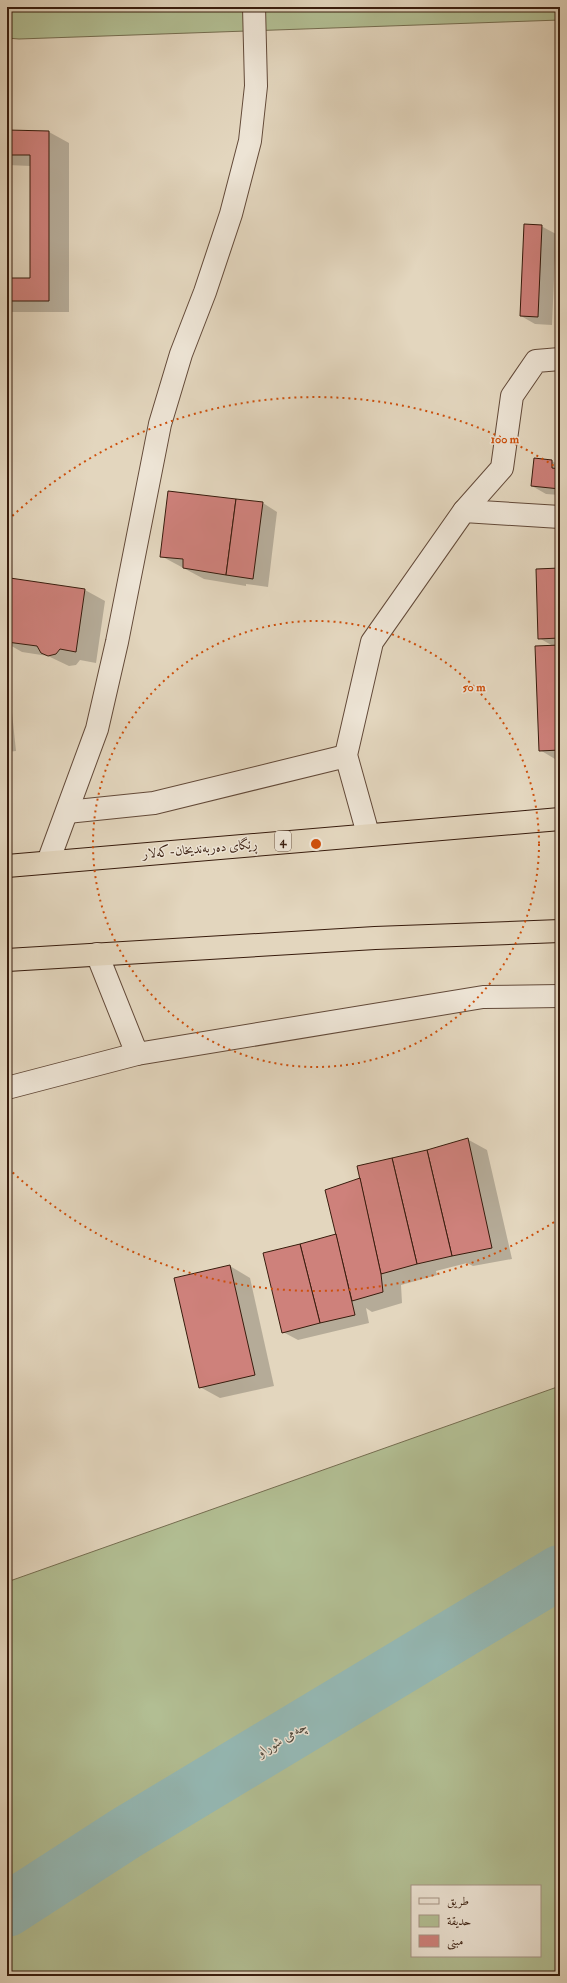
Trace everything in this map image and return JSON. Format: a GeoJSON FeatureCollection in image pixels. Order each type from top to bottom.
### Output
{"type":"FeatureCollection","features":[{"type":"Feature","properties":{"kind":"highway","name":"ڕێگای دەربەندیخان-کەلار"},"geometry":{"type":"LineString","coordinates":[[7,866],[368,834],[560,819]]}},
{"type":"Feature","properties":{"kind":"highway"},"geometry":{"type":"LineString","coordinates":[[7,960],[375,938],[560,931]]}},
{"type":"Feature","properties":{"kind":"street"},"geometry":{"type":"LineString","coordinates":[[48,862],[97,729],[117,642],[160,424],[181,354],[205,292],[231,214],[250,141],[256,86],[254,7]]}},
{"type":"Feature","properties":{"kind":"street"},"geometry":{"type":"LineString","coordinates":[[368,834],[346,756],[372,642],[464,511],[502,468],[512,396],[536,361],[560,359]]}},
{"type":"Feature","properties":{"kind":"street"},"geometry":{"type":"LineString","coordinates":[[464,511],[560,517]]}},
{"type":"Feature","properties":{"kind":"street"},"geometry":{"type":"LineString","coordinates":[[67,812],[154,803],[346,756]]}},
{"type":"Feature","properties":{"kind":"street"},"geometry":{"type":"LineString","coordinates":[[97,954],[137,1054]]}},
{"type":"Feature","properties":{"kind":"street"},"geometry":{"type":"LineString","coordinates":[[7,1088],[137,1054],[482,997],[560,996]]}},
{"type":"Feature","properties":{"kind":"green space"},"geometry":{"type":"Polygon","coordinates":[[[7,7],[560,7],[560,20],[19,39],[7,38],[7,7]]]}},
{"type":"Feature","properties":{"kind":"green space"},"geometry":{"type":"Polygon","coordinates":[[[560,1386],[560,1976],[7,1976],[7,1582],[560,1386]]]}},
{"type":"Feature","properties":{"kind":"building"},"geometry":{"type":"Polygon","coordinates":[[[7,130],[49,131],[49,301],[7,301],[7,278],[30,278],[30,155],[7,155],[7,130]]]}},
{"type":"Feature","properties":{"kind":"building"},"geometry":{"type":"Polygon","coordinates":[[[524,224],[542,225],[538,317],[520,316],[524,224]]]}},
{"type":"Feature","properties":{"kind":"building"},"geometry":{"type":"Polygon","coordinates":[[[534,458],[552,460],[552,468],[560,469],[560,489],[531,486],[534,458]]]}},
{"type":"Feature","properties":{"kind":"building"},"geometry":{"type":"Polygon","coordinates":[[[168,491],[236,499],[226,575],[183,568],[183,559],[160,557],[168,491]]]}},
{"type":"Feature","properties":{"kind":"building"},"geometry":{"type":"Polygon","coordinates":[[[236,499],[263,502],[253,579],[226,575],[236,499]]]}},
{"type":"Feature","properties":{"kind":"building"},"geometry":{"type":"Polygon","coordinates":[[[560,568],[560,638],[538,639],[536,569],[560,568]]]}},
{"type":"Feature","properties":{"kind":"building"},"geometry":{"type":"Polygon","coordinates":[[[10,578],[85,589],[76,652],[60,649],[56,654],[48,656],[41,653],[37,646],[7,642],[7,597],[10,578]]]}},
{"type":"Feature","properties":{"kind":"building"},"geometry":{"type":"Polygon","coordinates":[[[560,645],[560,750],[539,751],[535,646],[560,645]]]}},
{"type":"Feature","properties":{"kind":"building"},"geometry":{"type":"Polygon","coordinates":[[[468,1138],[492,1248],[452,1256],[427,1150],[468,1138]]]}},
{"type":"Feature","properties":{"kind":"building"},"geometry":{"type":"Polygon","coordinates":[[[427,1150],[452,1256],[417,1264],[392,1158],[427,1150]]]}},
{"type":"Feature","properties":{"kind":"building"},"geometry":{"type":"Polygon","coordinates":[[[392,1158],[417,1264],[381,1274],[357,1166],[392,1158]]]}},
{"type":"Feature","properties":{"kind":"building"},"geometry":{"type":"Polygon","coordinates":[[[360,1178],[381,1274],[383,1292],[352,1301],[325,1190],[360,1178]]]}},
{"type":"Feature","properties":{"kind":"building"},"geometry":{"type":"Polygon","coordinates":[[[336,1234],[355,1315],[320,1323],[300,1244],[336,1234]]]}},
{"type":"Feature","properties":{"kind":"building"},"geometry":{"type":"Polygon","coordinates":[[[300,1244],[320,1323],[282,1333],[263,1253],[300,1244]]]}},
{"type":"Feature","properties":{"kind":"building"},"geometry":{"type":"Polygon","coordinates":[[[230,1265],[255,1375],[199,1388],[174,1278],[230,1265]]]}},
{"type":"Feature","properties":{"kind":"waterway","name":"چەمی شوراو"},"geometry":{"type":"LineString","coordinates":[[7,1910],[126,1833],[560,1572]]}}]}
